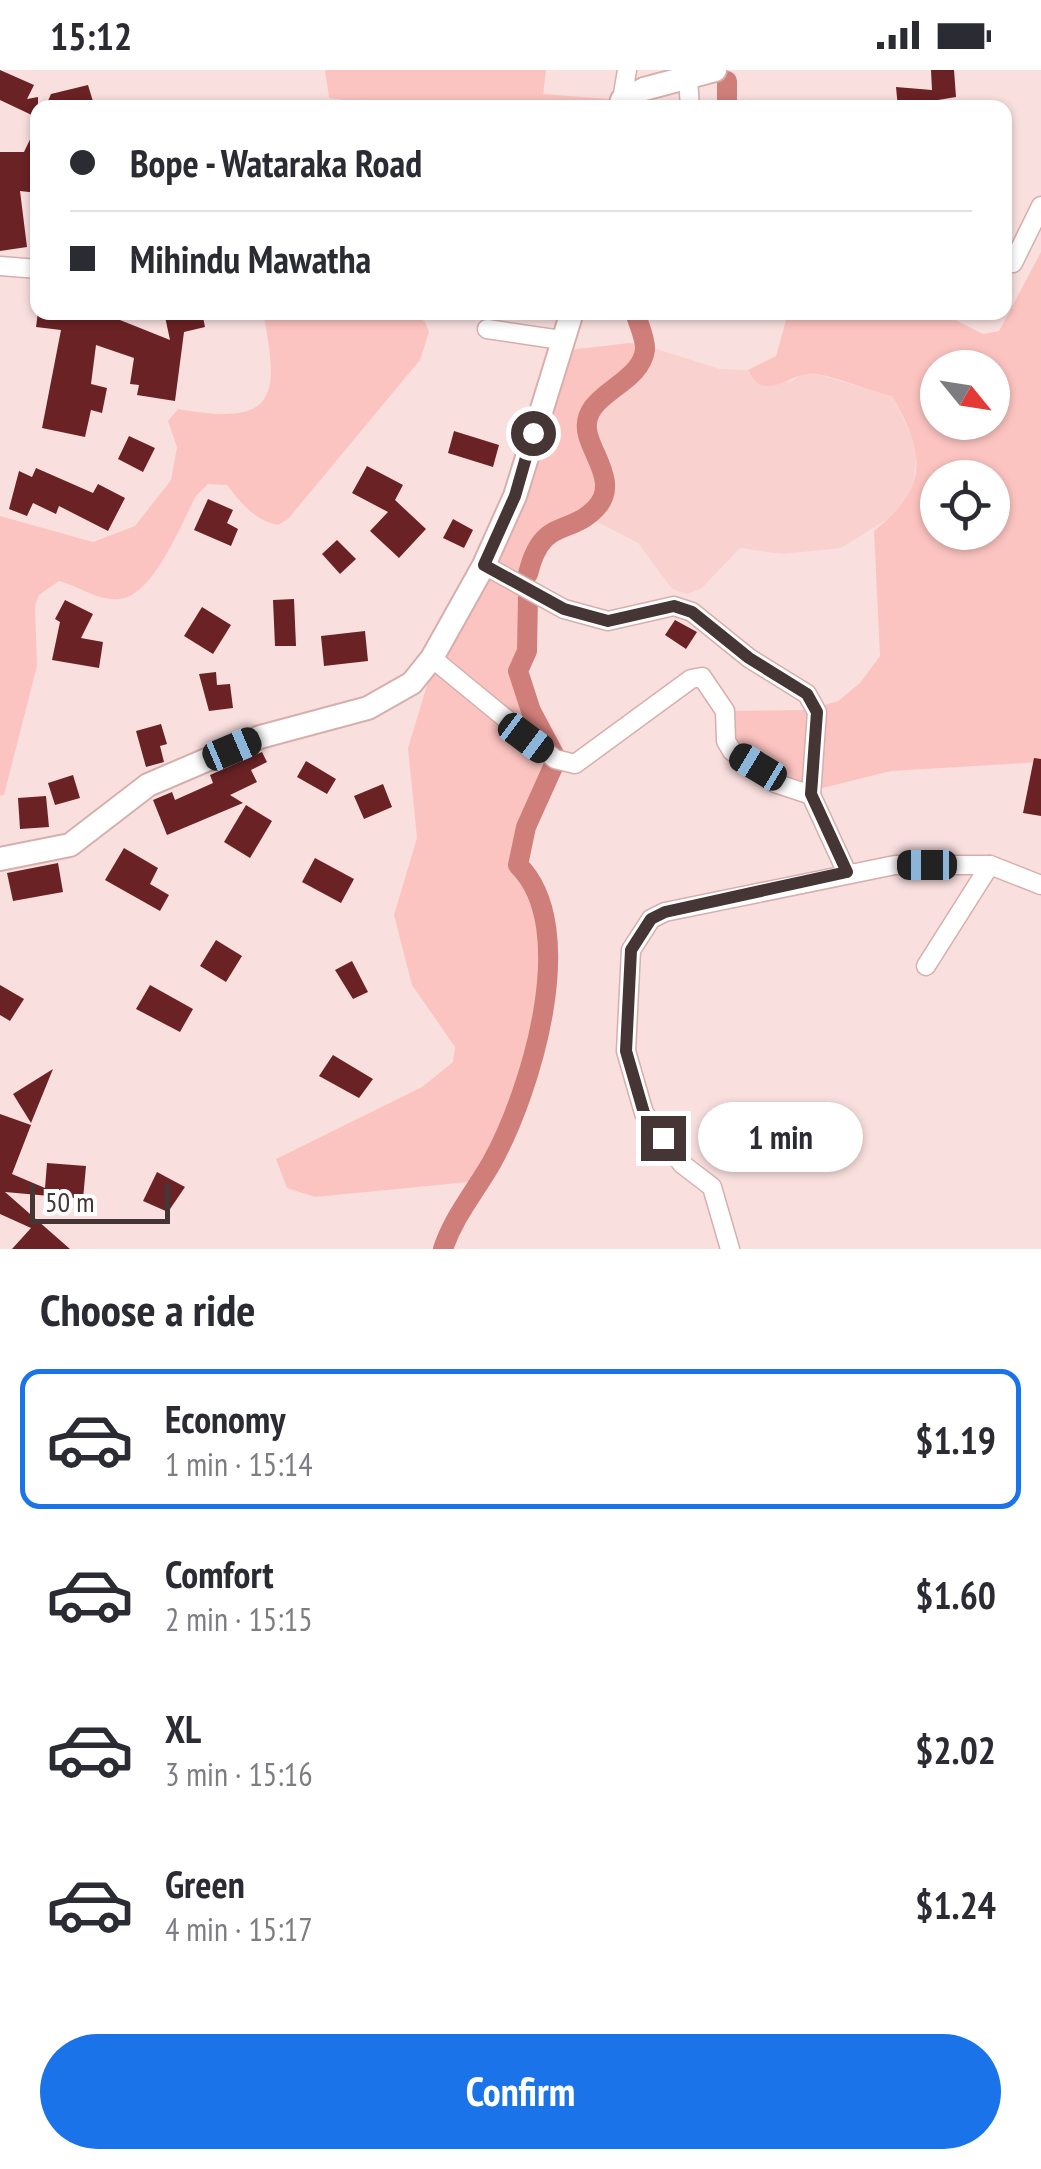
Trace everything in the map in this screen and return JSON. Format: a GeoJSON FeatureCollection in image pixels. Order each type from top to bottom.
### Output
{"type":"FeatureCollection","features":[{"type":"Feature","properties":{"kind":"street"},"geometry":{"type":"LineString","coordinates":[[622,100],[626,70]]}},
{"type":"Feature","properties":{"kind":"street"},"geometry":{"type":"LineString","coordinates":[[631,100],[715,70]]}},
{"type":"Feature","properties":{"kind":"street"},"geometry":{"type":"LineString","coordinates":[[688,77],[689,100]]}},
{"type":"Feature","properties":{"kind":"street"},"geometry":{"type":"LineString","coordinates":[[1013,263],[1041,206]]}},
{"type":"Feature","properties":{"kind":"street"},"geometry":{"type":"LineString","coordinates":[[0,266],[30,268]]}},
{"type":"Feature","properties":{"kind":"street"},"geometry":{"type":"LineString","coordinates":[[0,859],[70,844],[148,785],[260,738],[368,708],[412,682],[432,658],[484,565],[515,496],[569,320]]}},
{"type":"Feature","properties":{"kind":"street"},"geometry":{"type":"LineString","coordinates":[[487,329],[561,340]]}},
{"type":"Feature","properties":{"kind":"street"},"geometry":{"type":"LineString","coordinates":[[484,565],[564,609],[608,621],[674,606],[692,612],[749,658],[807,694],[817,712],[811,794],[847,872]]}},
{"type":"Feature","properties":{"kind":"street"},"geometry":{"type":"LineString","coordinates":[[432,658],[554,759],[575,764],[691,679],[702,677],[725,711],[726,742],[732,752],[775,783],[811,794]]}},
{"type":"Feature","properties":{"kind":"street"},"geometry":{"type":"LineString","coordinates":[[730,1249],[712,1187],[682,1164],[644,1113],[626,1051],[631,950],[651,919],[665,912],[895,865],[990,866],[1041,885]]}},
{"type":"Feature","properties":{"kind":"street"},"geometry":{"type":"LineString","coordinates":[[926,966],[990,866]]}},
{"type":"Feature","properties":{"kind":"shaded area"},"geometry":{"type":"Polygon","coordinates":[[[325,70],[546,70],[543,94],[622,100],[345,100],[329,98],[325,70]]]}},
{"type":"Feature","properties":{"kind":"shaded area"},"geometry":{"type":"Polygon","coordinates":[[[1041,252],[1041,762],[891,771],[807,792],[732,751],[725,711],[808,710],[838,701],[860,683],[880,656],[874,531],[892,515],[913,484],[916,452],[892,396],[816,374],[763,386],[748,370],[776,356],[786,320],[956,320],[983,334],[999,331],[1005,320],[1012,320],[1012,307],[1041,252]]]}},
{"type":"Feature","properties":{"kind":"shaded area"},"geometry":{"type":"Polygon","coordinates":[[[264,320],[422,320],[429,332],[420,360],[288,519],[278,525],[269,523],[249,510],[227,485],[208,484],[196,496],[154,573],[131,595],[103,598],[59,581],[39,595],[35,606],[37,666],[4,795],[0,796],[0,516],[93,542],[135,526],[171,480],[177,447],[168,421],[178,409],[234,414],[252,409],[263,400],[269,387],[264,320]]]}},
{"type":"Feature","properties":{"kind":"shaded area"},"geometry":{"type":"Polygon","coordinates":[[[629,343],[644,345],[636,367],[593,406],[586,427],[602,478],[597,507],[542,540],[533,553],[530,571],[535,615],[518,672],[531,711],[557,757],[526,827],[518,865],[530,877],[547,924],[551,956],[524,1086],[479,1181],[315,1197],[287,1188],[276,1159],[422,1087],[453,1062],[455,1047],[412,985],[394,915],[417,838],[408,748],[435,659],[483,579],[560,351],[629,343]]]}},
{"type":"Feature","properties":{"kind":"shaded area"},"geometry":{"type":"Polygon","coordinates":[[[644,345],[720,369],[748,370],[750,375],[791,382],[801,374],[813,373],[892,396],[917,447],[913,488],[897,513],[841,548],[782,554],[740,548],[702,588],[687,594],[672,589],[638,543],[584,515],[597,507],[605,475],[588,435],[587,419],[610,390],[633,373],[644,345]]]}},
{"type":"Feature","properties":{"kind":"building"},"geometry":{"type":"Polygon","coordinates":[[[0,70],[34,85],[27,99],[38,97],[30,100],[30,114],[0,100],[0,70]]]}},
{"type":"Feature","properties":{"kind":"building"},"geometry":{"type":"Polygon","coordinates":[[[931,70],[954,70],[956,97],[897,100],[896,87],[932,90],[931,70]]]}},
{"type":"Feature","properties":{"kind":"building"},"geometry":{"type":"Polygon","coordinates":[[[88,85],[93,100],[48,100],[51,94],[88,85]]]}},
{"type":"Feature","properties":{"kind":"building"},"geometry":{"type":"Polygon","coordinates":[[[30,140],[30,192],[20,191],[27,247],[0,251],[0,152],[24,152],[30,140]]]}},
{"type":"Feature","properties":{"kind":"building"},"geometry":{"type":"Polygon","coordinates":[[[37,320],[120,320],[170,340],[166,320],[204,320],[205,327],[184,332],[175,401],[137,395],[139,385],[130,384],[134,358],[96,345],[91,384],[107,388],[102,413],[91,410],[85,437],[42,428],[61,330],[36,327],[37,320]]]}},
{"type":"Feature","properties":{"kind":"building"},"geometry":{"type":"Polygon","coordinates":[[[454,431],[499,445],[493,467],[448,453],[454,431]]]}},
{"type":"Feature","properties":{"kind":"building"},"geometry":{"type":"Polygon","coordinates":[[[129,436],[155,448],[143,472],[118,459],[129,436]]]}},
{"type":"Feature","properties":{"kind":"building"},"geometry":{"type":"Polygon","coordinates":[[[367,466],[403,485],[395,500],[426,529],[399,558],[370,531],[388,512],[352,493],[367,466]]]}},
{"type":"Feature","properties":{"kind":"building"},"geometry":{"type":"Polygon","coordinates":[[[36,468],[93,493],[98,484],[125,498],[108,531],[59,506],[56,514],[33,503],[27,516],[9,509],[19,471],[32,477],[36,468]]]}},
{"type":"Feature","properties":{"kind":"building"},"geometry":{"type":"Polygon","coordinates":[[[208,499],[233,510],[227,523],[238,529],[231,546],[194,530],[208,499]]]}},
{"type":"Feature","properties":{"kind":"building"},"geometry":{"type":"Polygon","coordinates":[[[453,519],[473,530],[464,548],[443,538],[453,519]]]}},
{"type":"Feature","properties":{"kind":"building"},"geometry":{"type":"Polygon","coordinates":[[[337,540],[356,559],[340,574],[322,554],[337,540]]]}},
{"type":"Feature","properties":{"kind":"building"},"geometry":{"type":"Polygon","coordinates":[[[294,599],[296,646],[275,646],[273,600],[294,599]]]}},
{"type":"Feature","properties":{"kind":"building"},"geometry":{"type":"Polygon","coordinates":[[[65,600],[93,614],[81,638],[103,642],[99,668],[52,660],[60,622],[55,619],[65,600]]]}},
{"type":"Feature","properties":{"kind":"building"},"geometry":{"type":"Polygon","coordinates":[[[202,607],[231,625],[213,654],[184,636],[202,607]]]}},
{"type":"Feature","properties":{"kind":"building"},"geometry":{"type":"Polygon","coordinates":[[[675,620],[697,632],[686,649],[665,635],[675,620]]]}},
{"type":"Feature","properties":{"kind":"building"},"geometry":{"type":"Polygon","coordinates":[[[365,631],[368,661],[324,666],[321,636],[365,631]]]}},
{"type":"Feature","properties":{"kind":"building"},"geometry":{"type":"Polygon","coordinates":[[[216,672],[217,685],[230,684],[233,708],[209,711],[199,674],[216,672]]]}},
{"type":"Feature","properties":{"kind":"building"},"geometry":{"type":"Polygon","coordinates":[[[161,724],[167,744],[160,746],[164,762],[146,767],[136,731],[161,724]]]}},
{"type":"Feature","properties":{"kind":"building"},"geometry":{"type":"Polygon","coordinates":[[[262,752],[267,762],[251,770],[257,782],[230,795],[243,803],[167,835],[153,800],[172,792],[175,800],[213,783],[210,775],[262,752]]]}},
{"type":"Feature","properties":{"kind":"building"},"geometry":{"type":"Polygon","coordinates":[[[1034,758],[1041,759],[1041,816],[1023,813],[1034,758]]]}},
{"type":"Feature","properties":{"kind":"building"},"geometry":{"type":"Polygon","coordinates":[[[306,761],[336,779],[327,794],[297,777],[306,761]]]}},
{"type":"Feature","properties":{"kind":"building"},"geometry":{"type":"Polygon","coordinates":[[[73,775],[80,798],[55,805],[48,783],[73,775]]]}},
{"type":"Feature","properties":{"kind":"building"},"geometry":{"type":"Polygon","coordinates":[[[383,784],[392,807],[364,819],[354,796],[383,784]]]}},
{"type":"Feature","properties":{"kind":"building"},"geometry":{"type":"Polygon","coordinates":[[[46,796],[49,827],[20,829],[18,798],[46,796]]]}},
{"type":"Feature","properties":{"kind":"building"},"geometry":{"type":"Polygon","coordinates":[[[246,805],[272,821],[250,858],[224,842],[246,805]]]}},
{"type":"Feature","properties":{"kind":"building"},"geometry":{"type":"Polygon","coordinates":[[[124,848],[158,868],[150,884],[169,895],[160,911],[105,880],[124,848]]]}},
{"type":"Feature","properties":{"kind":"building"},"geometry":{"type":"Polygon","coordinates":[[[315,858],[354,879],[341,903],[302,882],[315,858]]]}},
{"type":"Feature","properties":{"kind":"building"},"geometry":{"type":"Polygon","coordinates":[[[58,863],[63,892],[13,901],[7,873],[58,863]]]}},
{"type":"Feature","properties":{"kind":"building"},"geometry":{"type":"Polygon","coordinates":[[[216,940],[242,956],[226,982],[200,966],[216,940]]]}},
{"type":"Feature","properties":{"kind":"building"},"geometry":{"type":"Polygon","coordinates":[[[352,961],[368,992],[353,999],[335,970],[352,961]]]}},
{"type":"Feature","properties":{"kind":"building"},"geometry":{"type":"Polygon","coordinates":[[[0,985],[24,999],[10,1021],[0,1015],[0,985]]]}},
{"type":"Feature","properties":{"kind":"building"},"geometry":{"type":"Polygon","coordinates":[[[150,985],[193,1009],[180,1032],[136,1009],[150,985]]]}},
{"type":"Feature","properties":{"kind":"building"},"geometry":{"type":"Polygon","coordinates":[[[333,1055],[373,1079],[359,1098],[319,1076],[333,1055]]]}},
{"type":"Feature","properties":{"kind":"building"},"geometry":{"type":"Polygon","coordinates":[[[53,1069],[31,1123],[13,1094],[53,1069]]]}},
{"type":"Feature","properties":{"kind":"building"},"geometry":{"type":"Polygon","coordinates":[[[0,1114],[31,1125],[12,1174],[45,1188],[47,1163],[86,1166],[83,1199],[5,1192],[70,1249],[12,1249],[31,1228],[0,1214],[0,1114]]]}},
{"type":"Feature","properties":{"kind":"building"},"geometry":{"type":"Polygon","coordinates":[[[157,1172],[185,1187],[168,1212],[143,1201],[157,1172]]]}},
{"type":"Feature","properties":{"kind":"waterway"},"geometry":{"type":"LineString","coordinates":[[727,81],[727,100]]}},
{"type":"Feature","properties":{"kind":"waterway"},"geometry":{"type":"LineString","coordinates":[[528,574],[541,543],[557,530],[586,517],[602,499],[605,481],[588,435],[587,421],[600,400],[641,363],[645,346],[638,320]]}},
{"type":"Feature","properties":{"kind":"waterway"},"geometry":{"type":"LineString","coordinates":[[528,597],[527,651],[518,671],[531,711],[555,756]]}},
{"type":"Feature","properties":{"kind":"waterway"},"geometry":{"type":"LineString","coordinates":[[443,1249],[507,1132],[534,1054],[548,968],[546,928],[537,893],[518,865],[526,827],[553,767]]}},
{"type":"Feature","properties":{"kind":"route"},"geometry":{"type":"LineString","coordinates":[[533,433],[515,496],[484,565],[564,609],[608,621],[674,606],[692,612],[749,658],[807,694],[817,712],[811,794],[847,872],[665,912],[651,919],[631,950],[626,1051],[644,1113],[663,1138]]}}]}
